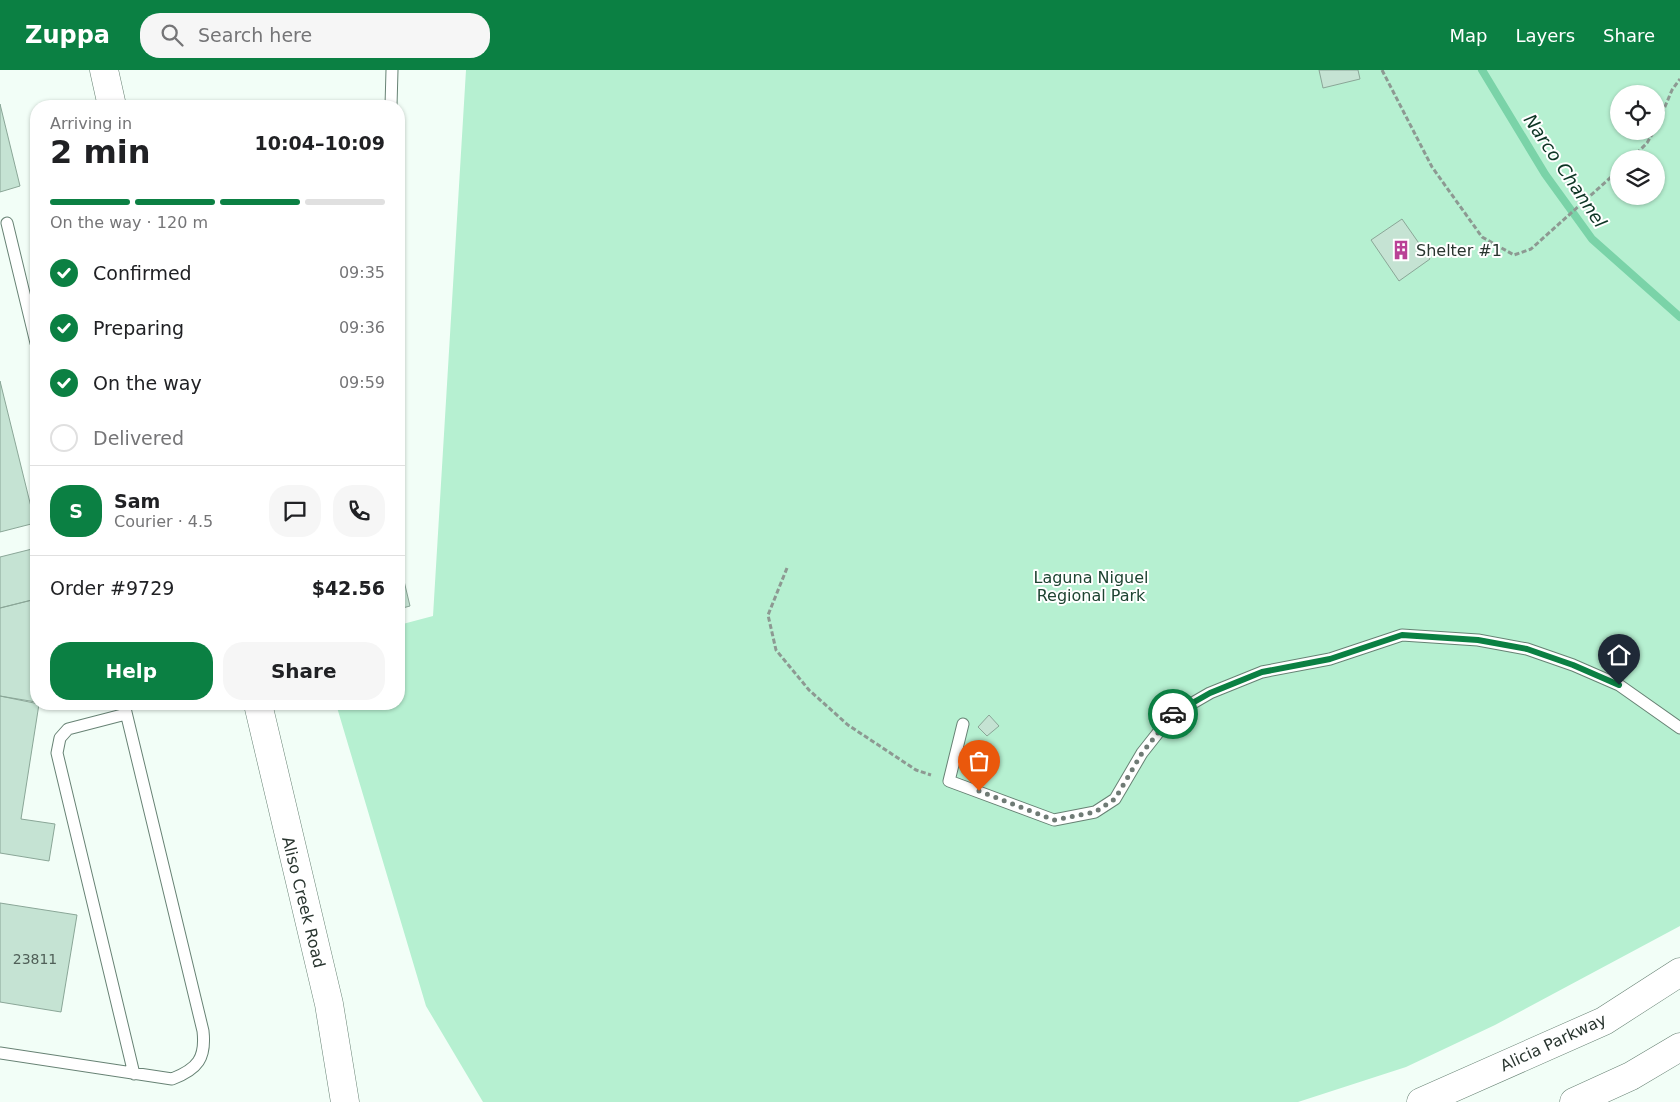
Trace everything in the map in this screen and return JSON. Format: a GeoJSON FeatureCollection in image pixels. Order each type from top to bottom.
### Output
{"type":"FeatureCollection","features":[{"type":"Feature","properties":{"kind":"main road"},"geometry":{"type":"LineString","coordinates":[[104,70],[111,100]]}},
{"type":"Feature","properties":{"kind":"main road","name":"Aliso Creek Road"},"geometry":{"type":"LineString","coordinates":[[259,710],[329,1004],[345,1102]]}},
{"type":"Feature","properties":{"kind":"main road","name":"Alicia Parkway"},"geometry":{"type":"LineString","coordinates":[[1421,1102],[1604,1021],[1680,972]]}},
{"type":"Feature","properties":{"kind":"main road"},"geometry":{"type":"LineString","coordinates":[[1574,1102],[1632,1076],[1680,1047]]}},
{"type":"Feature","properties":{"kind":"lane"},"geometry":{"type":"LineString","coordinates":[[390,100],[392,70]]}},
{"type":"Feature","properties":{"kind":"lane"},"geometry":{"type":"LineString","coordinates":[[6,223],[30,319]]}},
{"type":"Feature","properties":{"kind":"lane"},"geometry":{"type":"LineString","coordinates":[[963,724],[949,781],[1054,820],[1095,812],[1115,799],[1142,753],[1172,715],[1210,693],[1262,672],[1330,659],[1402,635],[1478,640],[1527,649],[1573,665],[1619,685],[1680,728]]}},
{"type":"Feature","properties":{"kind":"lane"},"geometry":{"type":"LineString","coordinates":[[122,710],[68,729],[60,738],[56,753],[134,1074]]}},
{"type":"Feature","properties":{"kind":"lane"},"geometry":{"type":"LineString","coordinates":[[0,1052],[134,1074],[172,1078],[185,1074],[199,1062],[205,1048],[204,1031],[125,710]]}},
{"type":"Feature","properties":{"kind":"path"},"geometry":{"type":"LineString","coordinates":[[1382,70],[1432,167],[1482,237],[1514,254],[1531,249],[1610,178]]}},
{"type":"Feature","properties":{"kind":"path"},"geometry":{"type":"LineString","coordinates":[[1665,107],[1672,90],[1680,79]]}},
{"type":"Feature","properties":{"kind":"path"},"geometry":{"type":"LineString","coordinates":[[1640,150],[1649,140]]}},
{"type":"Feature","properties":{"kind":"path"},"geometry":{"type":"LineString","coordinates":[[787,568],[768,615],[776,650],[809,690],[848,725],[916,770]]}},
{"type":"Feature","properties":{"kind":"green space","name":"Laguna Niguel Regional Park"},"geometry":{"type":"Polygon","coordinates":[[[466,70],[1680,70],[1680,926],[1495,1025],[1406,1067],[1298,1102],[483,1102],[426,1006],[338,710],[405,710],[405,623],[433,616],[466,70]]]}},
{"type":"Feature","properties":{"kind":"building"},"geometry":{"type":"Polygon","coordinates":[[[1319,70],[1358,70],[1360,79],[1323,88],[1319,70]]]}},
{"type":"Feature","properties":{"kind":"building"},"geometry":{"type":"Polygon","coordinates":[[[0,104],[20,186],[0,192],[0,104]]]}},
{"type":"Feature","properties":{"kind":"building","name":"Shelter #1"},"geometry":{"type":"Polygon","coordinates":[[[1402,219],[1430,259],[1399,281],[1371,240],[1402,219]]]}},
{"type":"Feature","properties":{"kind":"building"},"geometry":{"type":"Polygon","coordinates":[[[0,381],[30,503],[30,524],[0,532],[0,381]]]}},
{"type":"Feature","properties":{"kind":"building"},"geometry":{"type":"Polygon","coordinates":[[[30,550],[30,600],[0,608],[0,557],[30,550]]]}},
{"type":"Feature","properties":{"kind":"building"},"geometry":{"type":"Polygon","coordinates":[[[405,585],[410,606],[405,607],[405,585]]]}},
{"type":"Feature","properties":{"kind":"building"},"geometry":{"type":"Polygon","coordinates":[[[30,600],[30,701],[0,696],[0,608],[30,600]]]}},
{"type":"Feature","properties":{"kind":"building"},"geometry":{"type":"Polygon","coordinates":[[[0,696],[30,702],[30,710],[38,710],[21,819],[55,824],[49,861],[0,853],[0,696]]]}},
{"type":"Feature","properties":{"kind":"building"},"geometry":{"type":"Polygon","coordinates":[[[989,715],[999,726],[987,736],[978,727],[989,715]]]}},
{"type":"Feature","properties":{"kind":"building"},"geometry":{"type":"Polygon","coordinates":[[[0,903],[77,915],[61,1012],[0,1002],[0,903]]]}},
{"type":"Feature","properties":{"kind":"waterway","name":"Narco Channel"},"geometry":{"type":"LineString","coordinates":[[1482,70],[1545,174],[1592,239],[1680,317]]}},
{"type":"Feature","properties":{"kind":"way so far"},"geometry":{"type":"LineString","coordinates":[[979,791],[1054,820],[1095,812],[1115,799],[1142,753],[1173,714]]}},
{"type":"Feature","properties":{"kind":"place","name":"Shelter #1"},"geometry":{"type":"Point","coordinates":[1401,250]}},
{"type":"Feature","properties":{"kind":"route"},"geometry":{"type":"LineString","coordinates":[[1173,714],[1210,693],[1262,672],[1330,659],[1402,635],[1478,640],[1527,649],[1573,665],[1619,685]]}}]}
